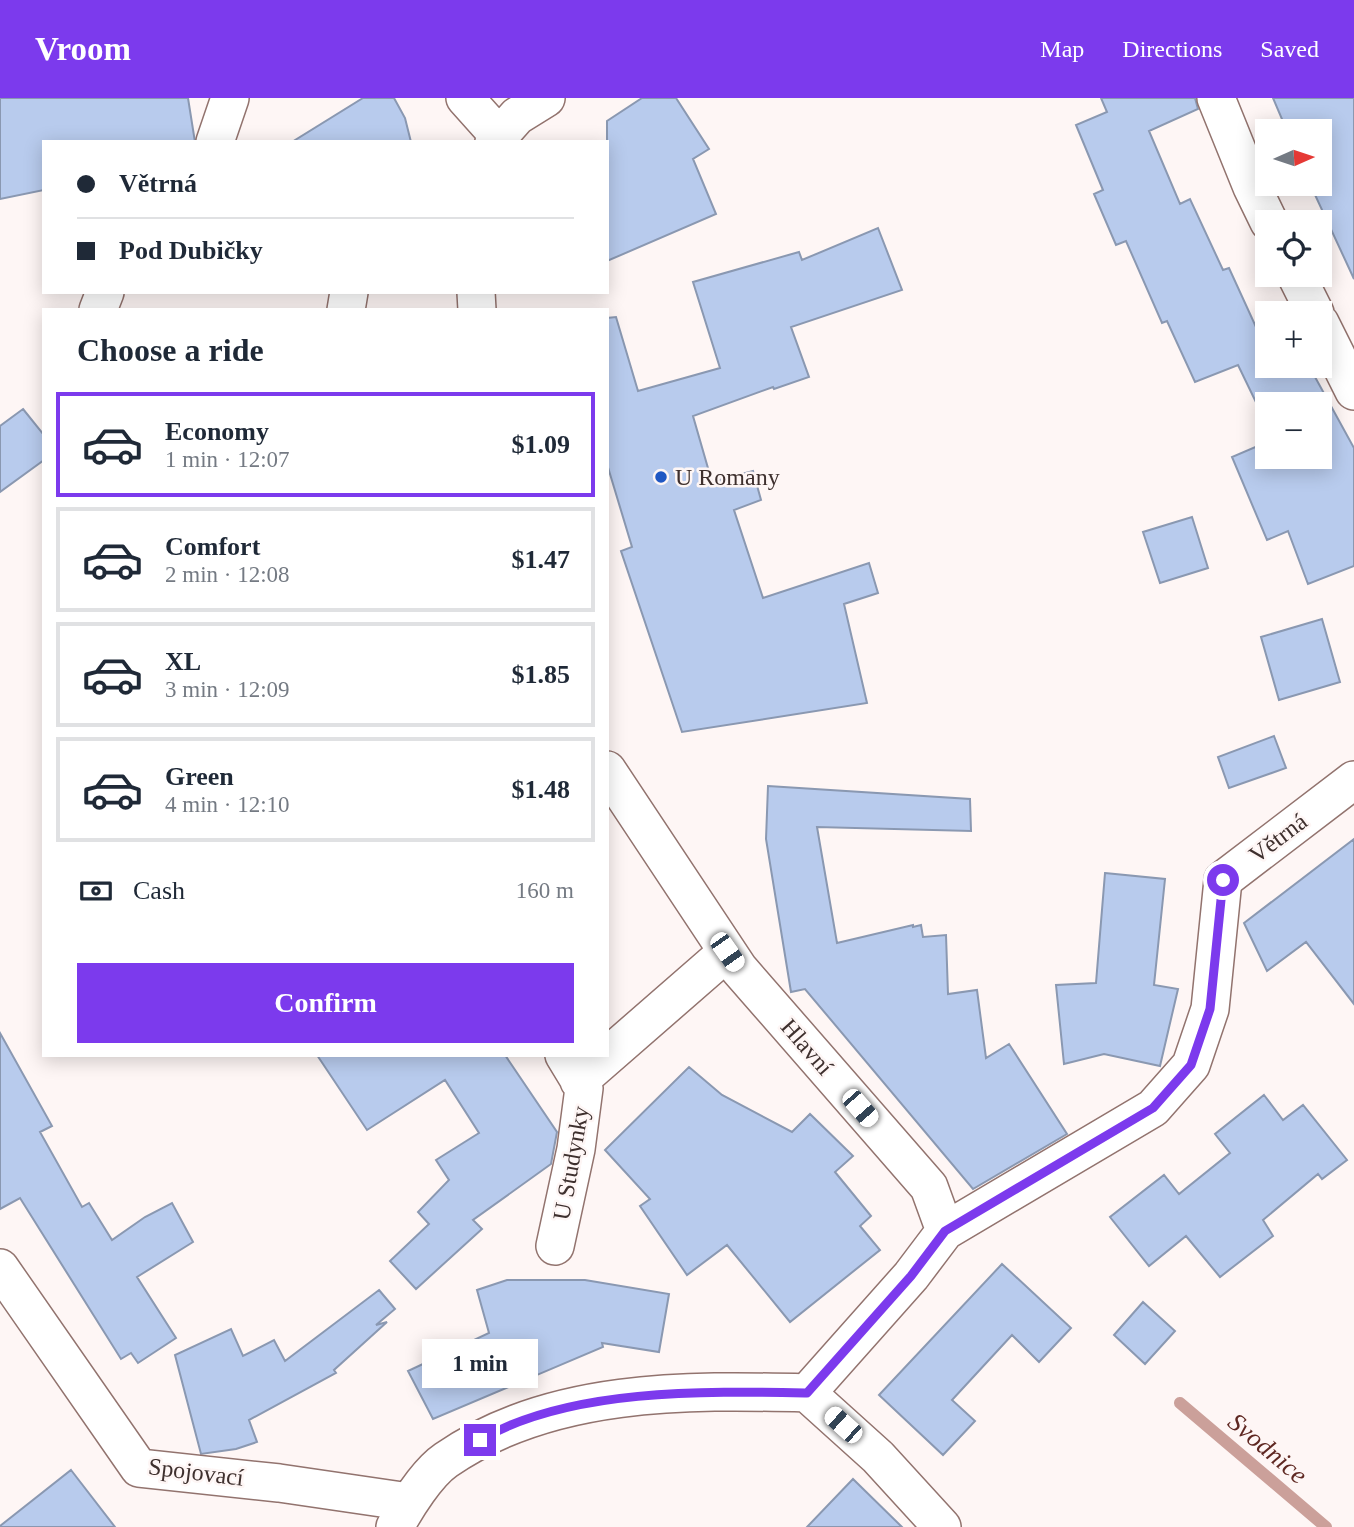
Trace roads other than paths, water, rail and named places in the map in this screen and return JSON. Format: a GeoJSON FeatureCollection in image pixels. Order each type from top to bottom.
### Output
{"type":"FeatureCollection","features":[{"type":"Feature","properties":{"kind":"street"},"geometry":{"type":"LineString","coordinates":[[216,140],[230,98]]}},
{"type":"Feature","properties":{"kind":"street"},"geometry":{"type":"LineString","coordinates":[[465,98],[496,139],[517,116],[546,98]]}},
{"type":"Feature","properties":{"kind":"street"},"geometry":{"type":"LineString","coordinates":[[1216,98],[1263,210]]}},
{"type":"Feature","properties":{"kind":"street"},"geometry":{"type":"LineString","coordinates":[[1332,347],[1354,391]]}},
{"type":"Feature","properties":{"kind":"street","name":"Hlavní"},"geometry":{"type":"LineString","coordinates":[[609,773],[739,969],[929,1187],[945,1231]]}},
{"type":"Feature","properties":{"kind":"street","name":"Větrná"},"geometry":{"type":"LineString","coordinates":[[945,1231],[1153,1108],[1191,1065],[1210,1009],[1223,880],[1354,780]]}},
{"type":"Feature","properties":{"kind":"street","name":"U Studynky"},"geometry":{"type":"LineString","coordinates":[[609,1040],[727,952]]}},
{"type":"Feature","properties":{"kind":"street","name":"U Studynky"},"geometry":{"type":"LineString","coordinates":[[555,1246],[576,1149],[584,1088],[571,1068],[586,1057]]}},
{"type":"Feature","properties":{"kind":"street"},"geometry":{"type":"LineString","coordinates":[[807,1393],[911,1276],[945,1231]]}},
{"type":"Feature","properties":{"kind":"street","name":"Spojovací"},"geometry":{"type":"LineString","coordinates":[[0,1268],[139,1468],[279,1483],[402,1515]]}},
{"type":"Feature","properties":{"kind":"street"},"geometry":{"type":"LineString","coordinates":[[402,1515],[444,1461],[497,1430],[574,1405],[727,1391],[807,1393],[878,1457],[942,1527]]}},
{"type":"Feature","properties":{"kind":"waterway","name":"Svodnice"},"geometry":{"type":"LineString","coordinates":[[1180,1403],[1326,1527]]}},
{"type":"Feature","properties":{"kind":"place","name":"U Romany"},"geometry":{"type":"Point","coordinates":[661,477]}}]}
